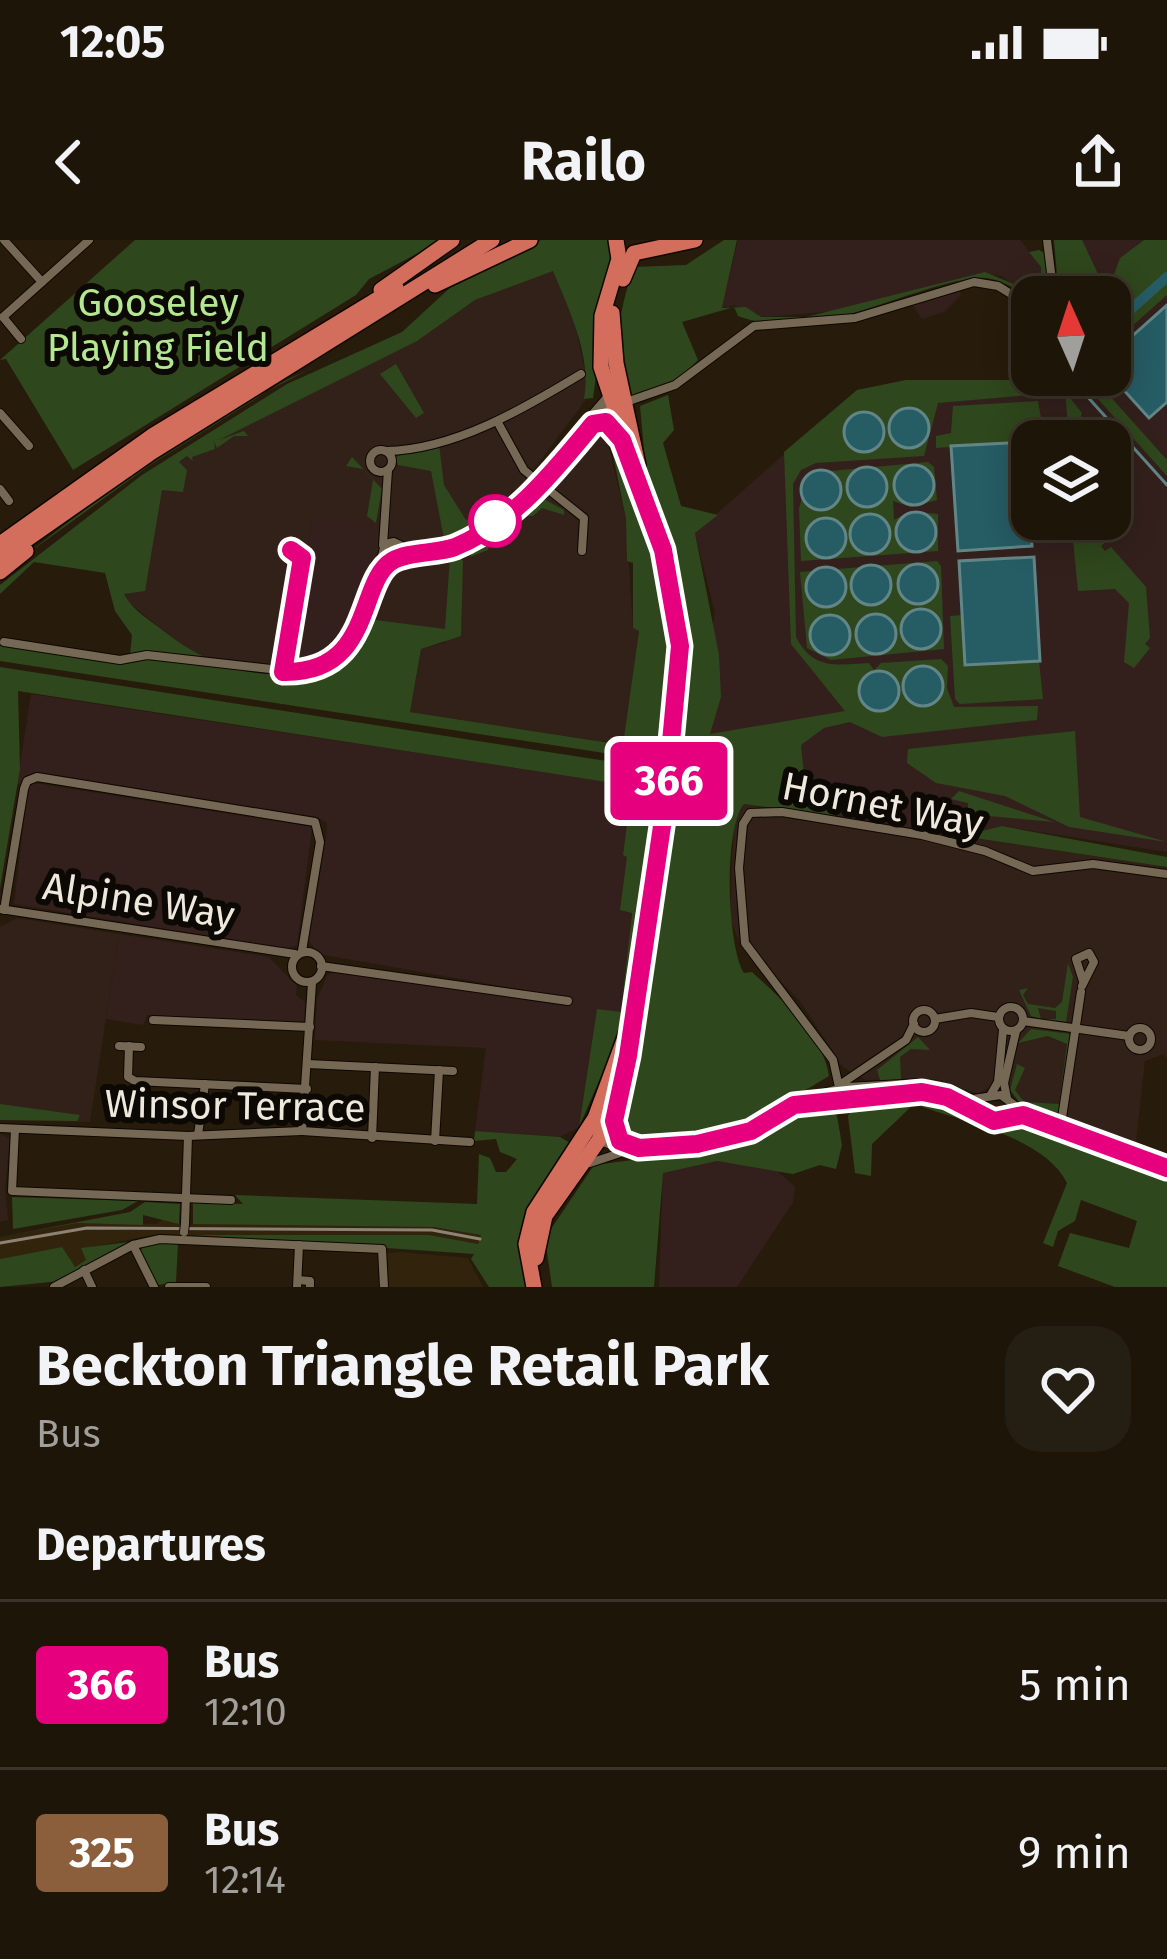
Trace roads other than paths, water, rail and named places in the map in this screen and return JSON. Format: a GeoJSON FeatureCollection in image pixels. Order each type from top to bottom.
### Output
{"type":"FeatureCollection","features":[{"type":"Feature","properties":{"kind":"highway"},"geometry":{"type":"LineString","coordinates":[[0,544],[350,313],[452,240]]}},
{"type":"Feature","properties":{"kind":"highway"},"geometry":{"type":"LineString","coordinates":[[383,308],[530,240]]}},
{"type":"Feature","properties":{"kind":"highway"},"geometry":{"type":"LineString","coordinates":[[544,1287],[536,1258],[540,1229],[618,1096],[676,718],[675,600],[600,337],[619,259],[616,240]]}},
{"type":"Feature","properties":{"kind":"highway"},"geometry":{"type":"LineString","coordinates":[[642,240],[670,240]]}},
{"type":"Feature","properties":{"kind":"highway"},"geometry":{"type":"LineString","coordinates":[[642,486],[622,440],[607,357],[610,326],[634,254],[695,240]]}},
{"type":"Feature","properties":{"kind":"highway"},"geometry":{"type":"LineString","coordinates":[[350,313],[481,242]]}},
{"type":"Feature","properties":{"kind":"highway"},"geometry":{"type":"LineString","coordinates":[[0,533],[97,482],[383,308],[481,242]]}},
{"type":"Feature","properties":{"kind":"highway"},"geometry":{"type":"LineString","coordinates":[[588,430],[606,422],[622,440]]}},
{"type":"Feature","properties":{"kind":"highway"},"geometry":{"type":"LineString","coordinates":[[0,559],[97,482]]}},
{"type":"Feature","properties":{"kind":"highway"},"geometry":{"type":"LineString","coordinates":[[0,572],[97,482]]}},
{"type":"Feature","properties":{"kind":"highway"},"geometry":{"type":"LineString","coordinates":[[534,1287],[526,1244],[534,1212],[590,1141],[631,1021]]}},
{"type":"Feature","properties":{"kind":"street"},"geometry":{"type":"LineString","coordinates":[[4,240],[42,282]]}},
{"type":"Feature","properties":{"kind":"street"},"geometry":{"type":"LineString","coordinates":[[1047,240],[1051,276]]}},
{"type":"Feature","properties":{"kind":"street"},"geometry":{"type":"LineString","coordinates":[[22,339],[1,316],[82,242]]}},
{"type":"Feature","properties":{"kind":"street"},"geometry":{"type":"LineString","coordinates":[[388,556],[456,546],[510,509],[615,400],[663,391],[754,326],[855,318],[974,282],[998,286],[1011,294]]}},
{"type":"Feature","properties":{"kind":"street"},"geometry":{"type":"LineString","coordinates":[[388,492],[375,470],[373,455],[410,449],[496,421],[581,374]]}},
{"type":"Feature","properties":{"kind":"street"},"geometry":{"type":"LineString","coordinates":[[510,509],[521,492],[615,400]]}},
{"type":"Feature","properties":{"kind":"street"},"geometry":{"type":"LineString","coordinates":[[0,413],[29,446]]}},
{"type":"Feature","properties":{"kind":"street"},"geometry":{"type":"LineString","coordinates":[[496,421],[522,465],[521,492]]}},
{"type":"Feature","properties":{"kind":"street"},"geometry":{"type":"LineString","coordinates":[[375,470],[390,467],[410,449]]}},
{"type":"Feature","properties":{"kind":"street"},"geometry":{"type":"LineString","coordinates":[[386,451],[390,467],[388,556]]}},
{"type":"Feature","properties":{"kind":"street"},"geometry":{"type":"LineString","coordinates":[[522,465],[543,474]]}},
{"type":"Feature","properties":{"kind":"street"},"geometry":{"type":"LineString","coordinates":[[522,465],[543,474],[586,523],[582,551]]}},
{"type":"Feature","properties":{"kind":"street"},"geometry":{"type":"LineString","coordinates":[[0,489],[9,501]]}},
{"type":"Feature","properties":{"kind":"street"},"geometry":{"type":"LineString","coordinates":[[388,522],[397,545],[421,554]]}},
{"type":"Feature","properties":{"kind":"street"},"geometry":{"type":"LineString","coordinates":[[4,642],[120,660],[147,655],[298,672],[332,656],[356,635],[388,556],[397,545]]}},
{"type":"Feature","properties":{"kind":"street"},"geometry":{"type":"LineString","coordinates":[[388,556],[397,545]]}},
{"type":"Feature","properties":{"kind":"street"},"geometry":{"type":"LineString","coordinates":[[2,910],[27,781],[37,777],[310,819],[320,832],[292,969]]}},
{"type":"Feature","properties":{"kind":"street","name":"Hornet Way"},"geometry":{"type":"LineString","coordinates":[[840,1090],[833,1060],[804,1015],[746,948],[739,918],[739,868],[743,824],[750,813],[775,811],[922,835],[985,851],[1033,871],[1093,864],[1167,874]]}},
{"type":"Feature","properties":{"kind":"street","name":"Alpine Way"},"geometry":{"type":"LineString","coordinates":[[2,910],[298,952],[321,966]]}},
{"type":"Feature","properties":{"kind":"street","name":"Alpine Way"},"geometry":{"type":"LineString","coordinates":[[268,950],[312,983]]}},
{"type":"Feature","properties":{"kind":"street"},"geometry":{"type":"LineString","coordinates":[[302,1131],[312,983],[321,976],[321,966],[568,1001]]}},
{"type":"Feature","properties":{"kind":"street"},"geometry":{"type":"LineString","coordinates":[[1060,1131],[1082,986]]}},
{"type":"Feature","properties":{"kind":"street"},"geometry":{"type":"LineString","coordinates":[[840,1090],[906,1040],[922,1011],[935,1019],[970,1013],[998,1017],[1012,1007],[1023,1021],[1129,1036],[1142,1028],[1151,1040],[1165,1043]]}},
{"type":"Feature","properties":{"kind":"street"},"geometry":{"type":"LineString","coordinates":[[990,1119],[988,1098],[998,1082],[1003,1029],[998,1017]]}},
{"type":"Feature","properties":{"kind":"street"},"geometry":{"type":"LineString","coordinates":[[914,1024],[928,1031],[935,1019]]}},
{"type":"Feature","properties":{"kind":"street"},"geometry":{"type":"LineString","coordinates":[[153,1020],[310,1028]]}},
{"type":"Feature","properties":{"kind":"street"},"geometry":{"type":"LineString","coordinates":[[1006,1119],[1009,1101],[1004,1083],[1016,1030],[1023,1021]]}},
{"type":"Feature","properties":{"kind":"street"},"geometry":{"type":"LineString","coordinates":[[1003,1029],[1016,1030]]}},
{"type":"Feature","properties":{"kind":"street"},"geometry":{"type":"LineString","coordinates":[[1129,1036],[1139,1050],[1151,1040]]}},
{"type":"Feature","properties":{"kind":"street"},"geometry":{"type":"LineString","coordinates":[[141,1047],[124,1046],[131,1080],[308,1089]]}},
{"type":"Feature","properties":{"kind":"street"},"geometry":{"type":"LineString","coordinates":[[308,1064],[453,1071]]}},
{"type":"Feature","properties":{"kind":"street"},"geometry":{"type":"LineString","coordinates":[[372,1138],[375,1067]]}},
{"type":"Feature","properties":{"kind":"street"},"geometry":{"type":"LineString","coordinates":[[435,1141],[439,1070]]}},
{"type":"Feature","properties":{"kind":"street"},"geometry":{"type":"LineString","coordinates":[[184,1232],[193,1135],[206,1081]]}},
{"type":"Feature","properties":{"kind":"street"},"geometry":{"type":"LineString","coordinates":[[590,1141],[615,1149],[734,1138],[794,1105],[840,1090],[931,1084],[1009,1101],[1023,1115],[1060,1131],[1167,1168]]}},
{"type":"Feature","properties":{"kind":"street"},"geometry":{"type":"LineString","coordinates":[[840,1090],[928,1093],[990,1119],[1023,1115]]}},
{"type":"Feature","properties":{"kind":"street"},"geometry":{"type":"LineString","coordinates":[[618,1096],[614,1131],[625,1143]]}},
{"type":"Feature","properties":{"kind":"street","name":"Winsor Terrace"},"geometry":{"type":"LineString","coordinates":[[0,1128],[193,1135],[302,1131],[470,1142]]}},
{"type":"Feature","properties":{"kind":"street"},"geometry":{"type":"LineString","coordinates":[[15,1129],[12,1191],[231,1200]]}},
{"type":"Feature","properties":{"kind":"street"},"geometry":{"type":"LineString","coordinates":[[590,1141],[639,1148]]}},
{"type":"Feature","properties":{"kind":"street"},"geometry":{"type":"LineString","coordinates":[[568,1186],[596,1158],[639,1148]]}},
{"type":"Feature","properties":{"kind":"street"},"geometry":{"type":"LineString","coordinates":[[54,1287],[133,1245],[184,1232],[386,1252],[385,1286],[373,1287]]}},
{"type":"Feature","properties":{"kind":"street"},"geometry":{"type":"LineString","coordinates":[[133,1245],[154,1287]]}},
{"type":"Feature","properties":{"kind":"street"},"geometry":{"type":"LineString","coordinates":[[299,1245],[297,1284],[310,1281],[310,1287]]}},
{"type":"Feature","properties":{"kind":"street"},"geometry":{"type":"LineString","coordinates":[[84,1270],[92,1287]]}},
{"type":"Feature","properties":{"kind":"street"},"geometry":{"type":"LineString","coordinates":[[170,1287],[206,1287]]}},
{"type":"Feature","properties":{"kind":"water"},"geometry":{"type":"Polygon","coordinates":[[[1167,305],[1167,402],[1149,418],[1129,396],[1131,337],[1167,305]]]}},
{"type":"Feature","properties":{"kind":"water"},"geometry":{"type":"Polygon","coordinates":[[[909,408],[923,414],[929,428],[923,442],[909,448],[895,442],[889,428],[895,414],[909,408]]]}},
{"type":"Feature","properties":{"kind":"water"},"geometry":{"type":"Polygon","coordinates":[[[864,412],[878,418],[884,432],[878,446],[864,452],[850,446],[844,432],[850,418],[864,412]]]}},
{"type":"Feature","properties":{"kind":"water"},"geometry":{"type":"Polygon","coordinates":[[[1011,443],[1011,540],[1032,540],[1032,546],[958,551],[951,446],[1011,443]]]}},
{"type":"Feature","properties":{"kind":"water"},"geometry":{"type":"Polygon","coordinates":[[[914,465],[928,471],[934,485],[928,499],[914,505],[900,499],[894,485],[900,471],[914,465]]]}},
{"type":"Feature","properties":{"kind":"water"},"geometry":{"type":"Polygon","coordinates":[[[867,467],[881,473],[887,487],[881,501],[867,507],[853,501],[847,487],[853,473],[867,467]]]}},
{"type":"Feature","properties":{"kind":"water"},"geometry":{"type":"Polygon","coordinates":[[[821,470],[835,476],[841,490],[835,504],[821,510],[807,504],[801,490],[807,476],[821,470]]]}},
{"type":"Feature","properties":{"kind":"water"},"geometry":{"type":"Polygon","coordinates":[[[916,512],[930,518],[936,532],[930,546],[916,552],[902,546],[896,532],[902,518],[916,512]]]}},
{"type":"Feature","properties":{"kind":"water"},"geometry":{"type":"Polygon","coordinates":[[[870,514],[884,520],[890,534],[884,548],[870,554],[856,548],[850,534],[856,520],[870,514]]]}},
{"type":"Feature","properties":{"kind":"water"},"geometry":{"type":"Polygon","coordinates":[[[826,518],[840,524],[846,538],[840,552],[826,558],[812,552],[806,538],[812,524],[826,518]]]}},
{"type":"Feature","properties":{"kind":"water"},"geometry":{"type":"Polygon","coordinates":[[[1034,557],[1040,661],[965,665],[959,561],[1034,557]]]}},
{"type":"Feature","properties":{"kind":"water"},"geometry":{"type":"Polygon","coordinates":[[[918,564],[932,570],[938,584],[932,598],[918,604],[904,598],[898,584],[904,570],[918,564]]]}},
{"type":"Feature","properties":{"kind":"water"},"geometry":{"type":"Polygon","coordinates":[[[871,565],[885,571],[891,585],[885,599],[871,605],[857,599],[851,585],[857,571],[871,565]]]}},
{"type":"Feature","properties":{"kind":"water"},"geometry":{"type":"Polygon","coordinates":[[[826,567],[840,573],[846,587],[840,601],[826,607],[812,601],[806,587],[812,573],[826,567]]]}},
{"type":"Feature","properties":{"kind":"water"},"geometry":{"type":"Polygon","coordinates":[[[921,609],[935,615],[941,629],[935,643],[921,649],[907,643],[901,629],[907,615],[921,609]]]}},
{"type":"Feature","properties":{"kind":"water"},"geometry":{"type":"Polygon","coordinates":[[[876,614],[890,620],[896,634],[890,648],[876,654],[862,648],[856,634],[862,620],[876,614]]]}},
{"type":"Feature","properties":{"kind":"water"},"geometry":{"type":"Polygon","coordinates":[[[830,615],[844,621],[850,635],[844,649],[830,655],[816,649],[810,635],[816,621],[830,615]]]}},
{"type":"Feature","properties":{"kind":"water"},"geometry":{"type":"Polygon","coordinates":[[[923,666],[937,672],[943,686],[937,700],[923,706],[909,700],[903,686],[909,672],[923,666]]]}},
{"type":"Feature","properties":{"kind":"water"},"geometry":{"type":"Polygon","coordinates":[[[879,671],[893,677],[899,691],[893,705],[879,711],[865,705],[859,691],[865,677],[879,671]]]}},
{"type":"Feature","properties":{"kind":"waterway"},"geometry":{"type":"LineString","coordinates":[[1131,309],[1167,277]]}},
{"type":"Feature","properties":{"kind":"waterway"},"geometry":{"type":"LineString","coordinates":[[1087,396],[1167,485]]}},
{"type":"Feature","properties":{"kind":"tram line"},"geometry":{"type":"LineString","coordinates":[[0,1243],[87,1228],[432,1230],[480,1239]]}},
{"type":"Feature","properties":{"kind":"park label","name":"Gooseley Playing Field"},"geometry":{"type":"Point","coordinates":[158,324]}}]}
